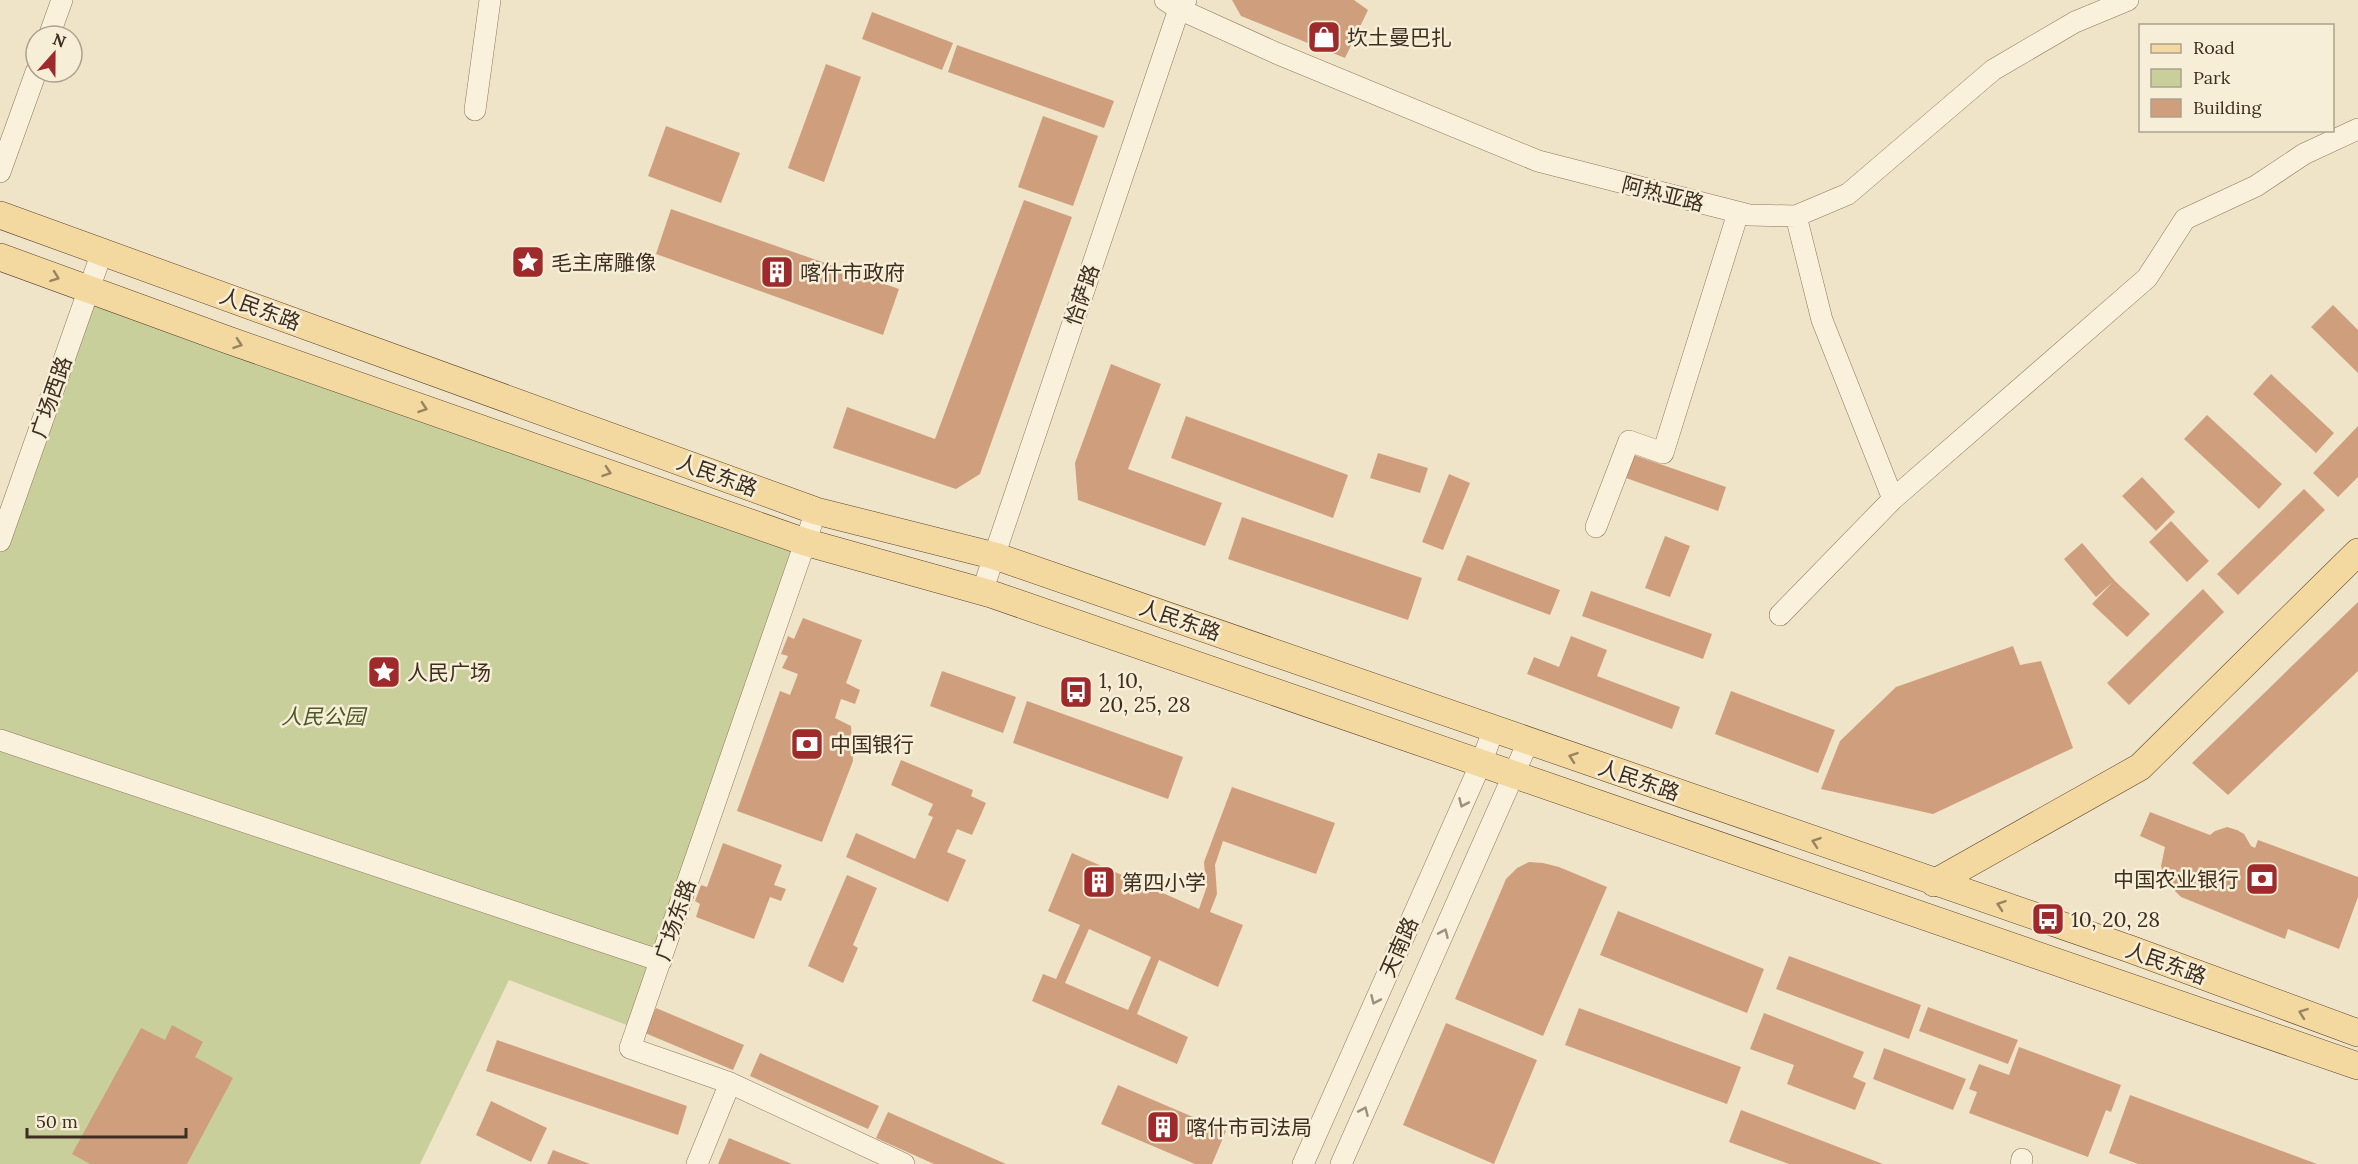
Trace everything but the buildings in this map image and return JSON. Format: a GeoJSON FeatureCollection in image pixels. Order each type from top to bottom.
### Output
{"type":"FeatureCollection","features":[{"type":"Feature","properties":{"kind":"main road","name":"人民东路"},"geometry":{"type":"LineString","coordinates":[[0,215],[816,511],[995,556],[2130,949],[2358,1033]]}},
{"type":"Feature","properties":{"kind":"main road","name":"人民东路"},"geometry":{"type":"LineString","coordinates":[[0,257],[805,542],[982,592],[2358,1066]]}},
{"type":"Feature","properties":{"kind":"main road"},"geometry":{"type":"LineString","coordinates":[[1934,883],[2140,767],[2358,552]]}},
{"type":"Feature","properties":{"kind":"street"},"geometry":{"type":"LineString","coordinates":[[53,24],[62,0]]}},
{"type":"Feature","properties":{"kind":"street"},"geometry":{"type":"LineString","coordinates":[[475,110],[490,0]]}},
{"type":"Feature","properties":{"kind":"street","name":"阿热亚路"},"geometry":{"type":"LineString","coordinates":[[1177,3],[1276,53],[1538,161],[1738,213],[1796,216],[1848,194],[1993,70],[2075,22],[2128,0]]}},
{"type":"Feature","properties":{"kind":"street","name":"恰萨路"},"geometry":{"type":"LineString","coordinates":[[982,592],[1177,3]]}},
{"type":"Feature","properties":{"kind":"street"},"geometry":{"type":"LineString","coordinates":[[0,172],[32,84]]}},
{"type":"Feature","properties":{"kind":"street"},"geometry":{"type":"LineString","coordinates":[[1780,615],[1893,499],[2147,278],[2185,219],[2256,186],[2304,154],[2358,129]]}},
{"type":"Feature","properties":{"kind":"street"},"geometry":{"type":"LineString","coordinates":[[1596,527],[1629,441],[1663,453],[1738,213]]}},
{"type":"Feature","properties":{"kind":"street"},"geometry":{"type":"LineString","coordinates":[[1796,216],[1822,320],[1893,499]]}},
{"type":"Feature","properties":{"kind":"street","name":"广场西路"},"geometry":{"type":"LineString","coordinates":[[0,542],[102,252]]}},
{"type":"Feature","properties":{"kind":"street","name":"广场东路"},"geometry":{"type":"LineString","coordinates":[[816,511],[630,1048],[730,1083],[904,1164]]}},
{"type":"Feature","properties":{"kind":"street","name":"天南路"},"geometry":{"type":"LineString","coordinates":[[1303,1164],[1494,729]]}},
{"type":"Feature","properties":{"kind":"street"},"geometry":{"type":"LineString","coordinates":[[0,740],[661,961]]}},
{"type":"Feature","properties":{"kind":"street","name":"天南路"},"geometry":{"type":"LineString","coordinates":[[1341,1164],[1528,742]]}},
{"type":"Feature","properties":{"kind":"street"},"geometry":{"type":"LineString","coordinates":[[697,1164],[730,1083]]}},
{"type":"Feature","properties":{"kind":"green space","name":"人民公园"},"geometry":{"type":"Polygon","coordinates":[[[88,290],[805,542],[637,1029],[509,980],[420,1164],[0,1164],[0,541],[88,290]]]}},
{"type":"Feature","properties":{"kind":"place","name":"坎土曼巴扎"},"geometry":{"type":"Point","coordinates":[1324,37]}},
{"type":"Feature","properties":{"kind":"place","name":"毛主席雕像"},"geometry":{"type":"Point","coordinates":[528,262]}},
{"type":"Feature","properties":{"kind":"place","name":"喀什市政府"},"geometry":{"type":"Point","coordinates":[777,272]}},
{"type":"Feature","properties":{"kind":"place","name":"人民广场"},"geometry":{"type":"Point","coordinates":[384,672]}},
{"type":"Feature","properties":{"kind":"place","name":"1, 10, 20, 25, 28"},"geometry":{"type":"Point","coordinates":[1076,692]}},
{"type":"Feature","properties":{"kind":"place","name":"中国银行"},"geometry":{"type":"Point","coordinates":[807,744]}},
{"type":"Feature","properties":{"kind":"place","name":"中国农业银行"},"geometry":{"type":"Point","coordinates":[2262,879]}},
{"type":"Feature","properties":{"kind":"place","name":"第四小学"},"geometry":{"type":"Point","coordinates":[1099,882]}},
{"type":"Feature","properties":{"kind":"place","name":"10, 20, 28"},"geometry":{"type":"Point","coordinates":[2048,919]}},
{"type":"Feature","properties":{"kind":"place","name":"喀什市司法局"},"geometry":{"type":"Point","coordinates":[1163,1127]}}]}
